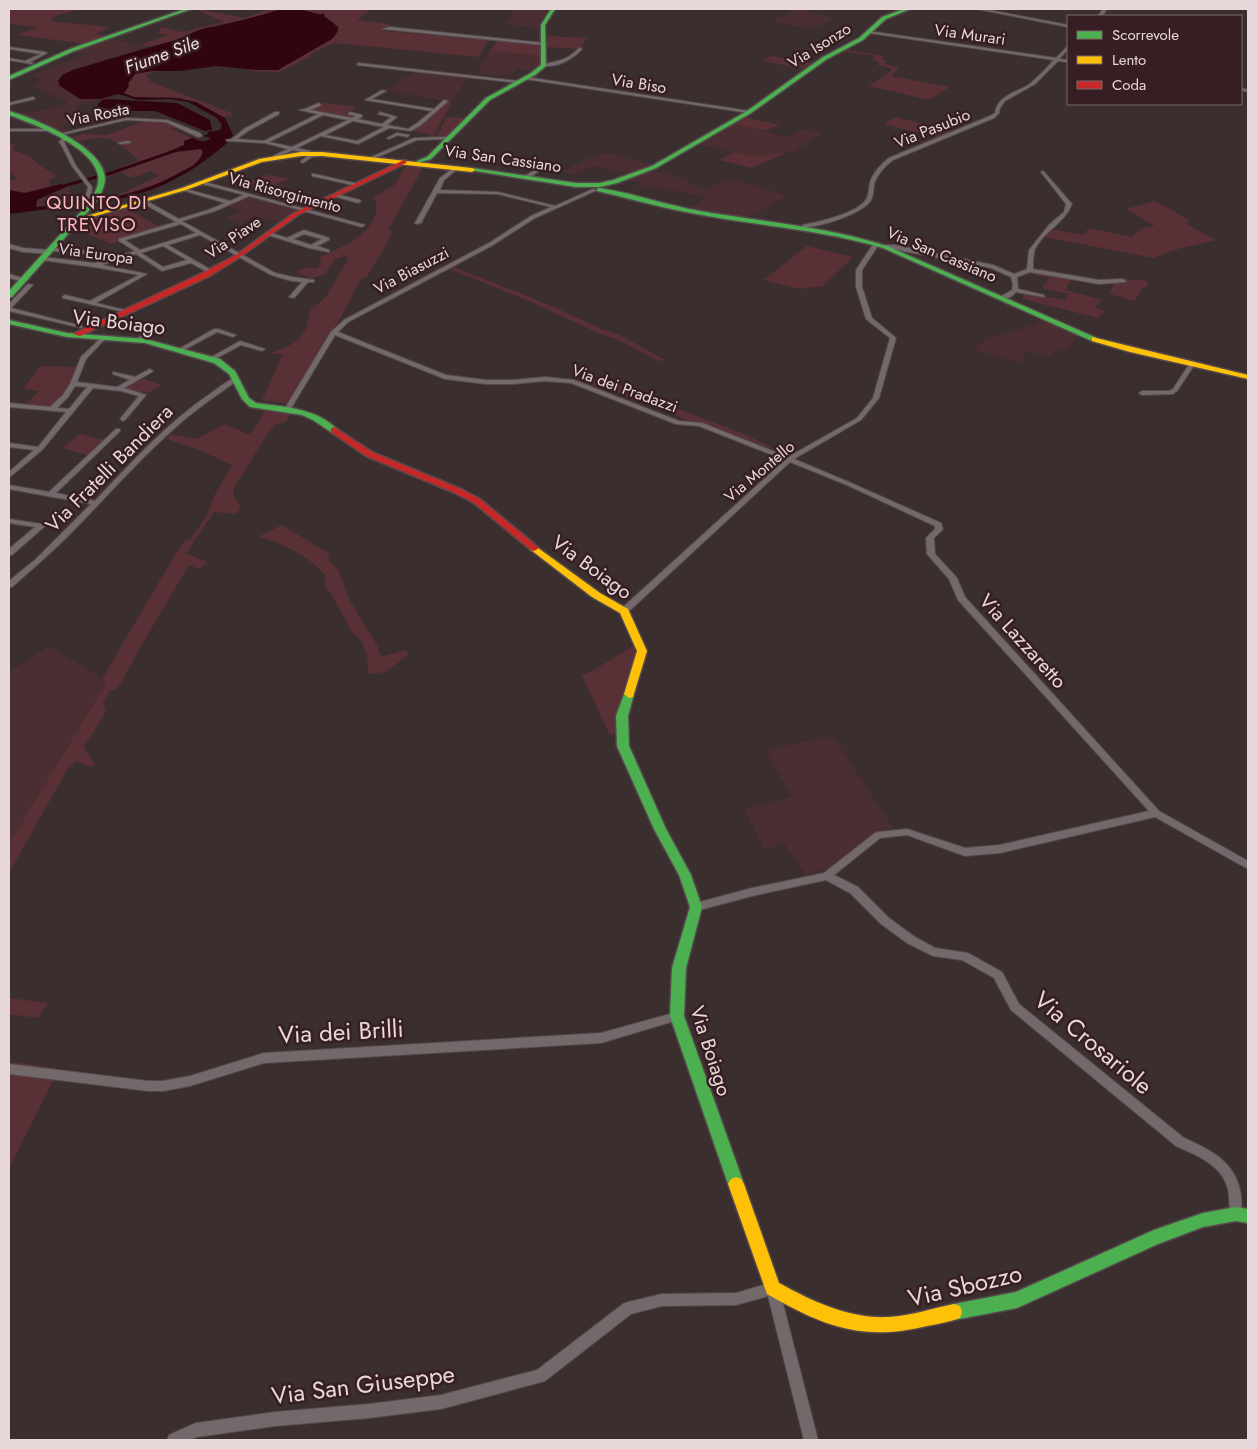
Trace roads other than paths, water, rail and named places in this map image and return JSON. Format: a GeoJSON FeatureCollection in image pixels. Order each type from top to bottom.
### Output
{"type":"FeatureCollection","features":[{"type":"Feature","properties":{"kind":"main road"},"geometry":{"type":"LineString","coordinates":[[9,78],[39,64],[189,9]]}},
{"type":"Feature","properties":{"kind":"main road"},"geometry":{"type":"LineString","coordinates":[[428,162],[433,152],[483,103],[544,65],[543,24],[553,9]]}},
{"type":"Feature","properties":{"kind":"main road","name":"Via Isonzo"},"geometry":{"type":"LineString","coordinates":[[597,188],[654,167],[749,112],[821,60],[856,42],[884,18],[908,9]]}},
{"type":"Feature","properties":{"kind":"main road"},"geometry":{"type":"LineString","coordinates":[[9,112],[56,136],[95,160],[102,176],[100,192],[84,213],[48,253],[27,283],[9,295]]}},
{"type":"Feature","properties":{"kind":"main road","name":"Via San Cassiano"},"geometry":{"type":"LineString","coordinates":[[84,213],[143,201],[184,190],[242,166],[275,157],[343,156],[364,152],[404,162],[428,162],[597,188],[698,212],[805,226],[823,226],[880,245],[1097,340],[1248,377]]}},
{"type":"Feature","properties":{"kind":"main road","name":"Via Piave"},"geometry":{"type":"LineString","coordinates":[[79,331],[127,312],[211,272],[238,256],[304,210],[404,162]]}},
{"type":"Feature","properties":{"kind":"main road","name":"Via Boiago"},"geometry":{"type":"LineString","coordinates":[[9,322],[40,330],[79,331],[103,338],[140,336],[211,359],[226,366],[236,379],[246,399],[253,405],[287,410],[316,418],[369,454],[458,491],[477,502],[539,553],[596,595],[624,611],[642,650],[622,716],[624,746],[660,829],[685,875],[696,907],[679,968],[677,1016],[773,1288]]}},
{"type":"Feature","properties":{"kind":"main road","name":"Via Sbozzo"},"geometry":{"type":"LineString","coordinates":[[773,1288],[799,1303],[840,1320],[857,1324],[890,1325],[1017,1300],[1154,1238],[1203,1220],[1236,1214],[1248,1216]]}},
{"type":"Feature","properties":{"kind":"street"},"geometry":{"type":"LineString","coordinates":[[979,9],[1067,26]]}},
{"type":"Feature","properties":{"kind":"street"},"geometry":{"type":"LineString","coordinates":[[1052,18],[1058,19],[1054,24]]}},
{"type":"Feature","properties":{"kind":"street"},"geometry":{"type":"LineString","coordinates":[[462,36],[390,28],[386,29],[462,36],[544,42]]}},
{"type":"Feature","properties":{"kind":"street","name":"Via Murari"},"geometry":{"type":"LineString","coordinates":[[869,32],[1067,61]]}},
{"type":"Feature","properties":{"kind":"street"},"geometry":{"type":"LineString","coordinates":[[9,48],[45,53],[26,62]]}},
{"type":"Feature","properties":{"kind":"street"},"geometry":{"type":"LineString","coordinates":[[544,65],[562,61],[575,55],[580,49]]}},
{"type":"Feature","properties":{"kind":"street"},"geometry":{"type":"LineString","coordinates":[[1055,59],[1067,49]]}},
{"type":"Feature","properties":{"kind":"street"},"geometry":{"type":"LineString","coordinates":[[9,59],[39,64]]}},
{"type":"Feature","properties":{"kind":"street","name":"Via Pasubio"},"geometry":{"type":"LineString","coordinates":[[823,226],[846,216],[864,204],[871,195],[873,181],[885,163],[902,153],[992,117],[997,113],[997,107],[1002,100],[1030,86],[1055,59]]}},
{"type":"Feature","properties":{"kind":"street","name":"Via Biso"},"geometry":{"type":"LineString","coordinates":[[358,64],[452,75],[522,80],[749,112]]}},
{"type":"Feature","properties":{"kind":"street"},"geometry":{"type":"LineString","coordinates":[[1242,89],[1248,91]]}},
{"type":"Feature","properties":{"kind":"street"},"geometry":{"type":"LineString","coordinates":[[370,100],[367,100],[384,91]]}},
{"type":"Feature","properties":{"kind":"street"},"geometry":{"type":"LineString","coordinates":[[9,104],[33,98]]}},
{"type":"Feature","properties":{"kind":"street"},"geometry":{"type":"LineString","coordinates":[[384,103],[393,98]]}},
{"type":"Feature","properties":{"kind":"street"},"geometry":{"type":"LineString","coordinates":[[370,100],[434,110]]}},
{"type":"Feature","properties":{"kind":"street"},"geometry":{"type":"LineString","coordinates":[[363,106],[370,100]]}},
{"type":"Feature","properties":{"kind":"street"},"geometry":{"type":"LineString","coordinates":[[319,104],[303,110],[410,130],[446,101]]}},
{"type":"Feature","properties":{"kind":"street"},"geometry":{"type":"LineString","coordinates":[[412,107],[420,102]]}},
{"type":"Feature","properties":{"kind":"street"},"geometry":{"type":"LineString","coordinates":[[340,118],[358,110]]}},
{"type":"Feature","properties":{"kind":"street"},"geometry":{"type":"LineString","coordinates":[[275,157],[360,116],[350,113]]}},
{"type":"Feature","properties":{"kind":"street"},"geometry":{"type":"LineString","coordinates":[[380,113],[394,117],[383,125]]}},
{"type":"Feature","properties":{"kind":"street"},"geometry":{"type":"LineString","coordinates":[[277,114],[231,139],[265,142],[292,150],[308,152],[310,156]]}},
{"type":"Feature","properties":{"kind":"street"},"geometry":{"type":"LineString","coordinates":[[265,142],[321,114]]}},
{"type":"Feature","properties":{"kind":"street","name":"Via Rosta"},"geometry":{"type":"LineString","coordinates":[[9,130],[56,136],[126,119],[168,121],[200,136]]}},
{"type":"Feature","properties":{"kind":"street"},"geometry":{"type":"LineString","coordinates":[[364,152],[375,134],[389,126]]}},
{"type":"Feature","properties":{"kind":"street"},"geometry":{"type":"LineString","coordinates":[[375,134],[390,138],[407,139],[447,138]]}},
{"type":"Feature","properties":{"kind":"street"},"geometry":{"type":"LineString","coordinates":[[321,135],[364,152],[407,139]]}},
{"type":"Feature","properties":{"kind":"street"},"geometry":{"type":"LineString","coordinates":[[56,136],[90,187],[84,213]]}},
{"type":"Feature","properties":{"kind":"street"},"geometry":{"type":"LineString","coordinates":[[120,143],[128,142]]}},
{"type":"Feature","properties":{"kind":"street"},"geometry":{"type":"LineString","coordinates":[[527,178],[546,165]]}},
{"type":"Feature","properties":{"kind":"street"},"geometry":{"type":"LineString","coordinates":[[418,223],[435,190],[438,190],[442,179],[458,167]]}},
{"type":"Feature","properties":{"kind":"street"},"geometry":{"type":"LineString","coordinates":[[1030,270],[1032,250],[1051,226],[1066,213],[1068,204],[1042,172]]}},
{"type":"Feature","properties":{"kind":"street"},"geometry":{"type":"LineString","coordinates":[[314,175],[357,185]]}},
{"type":"Feature","properties":{"kind":"street","name":"Via Risorgimento"},"geometry":{"type":"LineString","coordinates":[[201,182],[362,225]]}},
{"type":"Feature","properties":{"kind":"street","name":"Via Biasuzzi"},"geometry":{"type":"LineString","coordinates":[[287,410],[334,332],[346,321],[494,242],[533,216],[597,188]]}},
{"type":"Feature","properties":{"kind":"street"},"geometry":{"type":"LineString","coordinates":[[184,190],[231,203]]}},
{"type":"Feature","properties":{"kind":"street"},"geometry":{"type":"LineString","coordinates":[[435,190],[498,193],[555,208]]}},
{"type":"Feature","properties":{"kind":"street"},"geometry":{"type":"LineString","coordinates":[[191,261],[162,270],[121,240],[179,222],[248,195]]}},
{"type":"Feature","properties":{"kind":"street"},"geometry":{"type":"LineString","coordinates":[[336,196],[358,201]]}},
{"type":"Feature","properties":{"kind":"street"},"geometry":{"type":"LineString","coordinates":[[143,201],[198,234],[273,274],[310,280],[292,298]]}},
{"type":"Feature","properties":{"kind":"street"},"geometry":{"type":"LineString","coordinates":[[319,214],[331,208]]}},
{"type":"Feature","properties":{"kind":"street"},"geometry":{"type":"LineString","coordinates":[[342,220],[352,214]]}},
{"type":"Feature","properties":{"kind":"street"},"geometry":{"type":"LineString","coordinates":[[287,240],[304,232],[326,239],[311,247]]}},
{"type":"Feature","properties":{"kind":"street"},"geometry":{"type":"LineString","coordinates":[[94,265],[198,234]]}},
{"type":"Feature","properties":{"kind":"street"},"geometry":{"type":"LineString","coordinates":[[268,234],[327,251]]}},
{"type":"Feature","properties":{"kind":"street"},"geometry":{"type":"LineString","coordinates":[[163,244],[211,272]]}},
{"type":"Feature","properties":{"kind":"street"},"geometry":{"type":"LineString","coordinates":[[880,245],[993,267],[1014,276],[1030,270],[1099,282],[1123,281]]}},
{"type":"Feature","properties":{"kind":"street","name":"Via Montello"},"geometry":{"type":"LineString","coordinates":[[624,611],[789,459],[859,419],[876,398],[893,338],[869,319],[859,287],[859,270],[880,245]]}},
{"type":"Feature","properties":{"kind":"street"},"geometry":{"type":"LineString","coordinates":[[9,246],[48,253],[124,256]]}},
{"type":"Feature","properties":{"kind":"street","name":"Via Europa"},"geometry":{"type":"LineString","coordinates":[[48,253],[94,265],[144,274],[91,303]]}},
{"type":"Feature","properties":{"kind":"street"},"geometry":{"type":"LineString","coordinates":[[9,276],[27,283],[9,308],[79,331]]}},
{"type":"Feature","properties":{"kind":"street"},"geometry":{"type":"LineString","coordinates":[[1002,298],[1012,295],[1016,290],[1014,276]]}},
{"type":"Feature","properties":{"kind":"street"},"geometry":{"type":"LineString","coordinates":[[1016,290],[1042,296]]}},
{"type":"Feature","properties":{"kind":"street"},"geometry":{"type":"LineString","coordinates":[[64,296],[127,312]]}},
{"type":"Feature","properties":{"kind":"street"},"geometry":{"type":"LineString","coordinates":[[180,350],[216,330],[233,335]]}},
{"type":"Feature","properties":{"kind":"street","name":"Via dei Pradazzi"},"geometry":{"type":"LineString","coordinates":[[334,332],[382,350],[437,375],[453,379],[493,382],[545,379],[572,381],[678,422],[709,427],[789,459]]}},
{"type":"Feature","properties":{"kind":"street"},"geometry":{"type":"LineString","coordinates":[[51,409],[66,396],[73,384],[80,362],[103,338]]}},
{"type":"Feature","properties":{"kind":"street"},"geometry":{"type":"LineString","coordinates":[[211,359],[240,343],[262,349]]}},
{"type":"Feature","properties":{"kind":"street"},"geometry":{"type":"LineString","coordinates":[[1142,393],[1171,393],[1192,364]]}},
{"type":"Feature","properties":{"kind":"street"},"geometry":{"type":"LineString","coordinates":[[118,389],[150,370]]}},
{"type":"Feature","properties":{"kind":"street"},"geometry":{"type":"LineString","coordinates":[[115,373],[135,379]]}},
{"type":"Feature","properties":{"kind":"street","name":"Via Fratelli Bandiera"},"geometry":{"type":"LineString","coordinates":[[9,585],[66,536],[179,419],[236,379]]}},
{"type":"Feature","properties":{"kind":"street"},"geometry":{"type":"LineString","coordinates":[[73,384],[118,389],[143,395],[123,419]]}},
{"type":"Feature","properties":{"kind":"street"},"geometry":{"type":"LineString","coordinates":[[9,475],[40,449],[92,386]]}},
{"type":"Feature","properties":{"kind":"street"},"geometry":{"type":"LineString","coordinates":[[9,404],[72,411]]}},
{"type":"Feature","properties":{"kind":"street"},"geometry":{"type":"LineString","coordinates":[[50,495],[118,430]]}},
{"type":"Feature","properties":{"kind":"street"},"geometry":{"type":"LineString","coordinates":[[9,445],[40,449]]}},
{"type":"Feature","properties":{"kind":"street","name":"Via Lazzaretto"},"geometry":{"type":"LineString","coordinates":[[789,459],[850,484],[938,525],[939,529],[930,538],[932,554],[953,578],[961,598],[1156,813],[1248,864]]}},
{"type":"Feature","properties":{"kind":"street"},"geometry":{"type":"LineString","coordinates":[[9,487],[96,503]]}},
{"type":"Feature","properties":{"kind":"street"},"geometry":{"type":"LineString","coordinates":[[9,521],[41,526],[9,553]]}},
{"type":"Feature","properties":{"kind":"street"},"geometry":{"type":"LineString","coordinates":[[696,907],[752,892],[827,876],[878,834],[906,832],[965,852],[991,850],[1156,813]]}},
{"type":"Feature","properties":{"kind":"street","name":"Via Crosariole"},"geometry":{"type":"LineString","coordinates":[[827,876],[854,890],[886,921],[910,940],[933,952],[964,956],[998,976],[1015,1007],[1180,1142],[1208,1154],[1224,1168],[1233,1186],[1236,1214]]}},
{"type":"Feature","properties":{"kind":"street","name":"Via dei Brilli"},"geometry":{"type":"LineString","coordinates":[[9,1069],[148,1086],[163,1086],[190,1081],[264,1058],[601,1038],[677,1016]]}},
{"type":"Feature","properties":{"kind":"street"},"geometry":{"type":"LineString","coordinates":[[773,1288],[811,1440]]}},
{"type":"Feature","properties":{"kind":"street","name":"Via San Giuseppe"},"geometry":{"type":"LineString","coordinates":[[174,1440],[196,1430],[275,1419],[441,1402],[540,1376],[628,1308],[662,1300],[736,1299],[773,1288]]}},
{"type":"Feature","properties":{"kind":"water"},"geometry":{"type":"Polygon","coordinates":[[[281,9],[299,9],[325,14],[324,16],[339,28],[337,29],[338,31],[332,39],[278,70],[217,66],[135,74],[128,83],[129,86],[124,93],[134,97],[177,98],[196,102],[225,118],[233,135],[227,143],[197,166],[167,183],[117,200],[98,203],[100,200],[149,187],[193,166],[203,152],[201,149],[165,153],[184,145],[184,141],[192,138],[206,141],[211,138],[203,136],[208,134],[207,132],[220,130],[222,125],[217,118],[188,102],[170,99],[138,100],[118,94],[100,99],[80,99],[60,86],[58,81],[62,75],[73,70],[176,40],[203,29],[281,9]]]}},
{"type":"Feature","properties":{"kind":"water"},"geometry":{"type":"Polygon","coordinates":[[[102,100],[177,103],[210,120],[212,130],[205,131],[155,111],[116,111],[97,106],[102,100]]]}},
{"type":"Feature","properties":{"kind":"water"},"geometry":{"type":"Polygon","coordinates":[[[61,184],[66,187],[37,200],[36,207],[91,201],[88,204],[9,214],[9,190],[25,193],[61,184]]]}},
{"type":"Feature","properties":{"kind":"waterway","name":"Fiume Sile"},"geometry":{"type":"LineString","coordinates":[[50,189],[108,174],[181,149]]}},
{"type":"Feature","properties":{"kind":"district","name":"QUINTO DI TREVISO"},"geometry":{"type":"Point","coordinates":[97,213]}}]}
